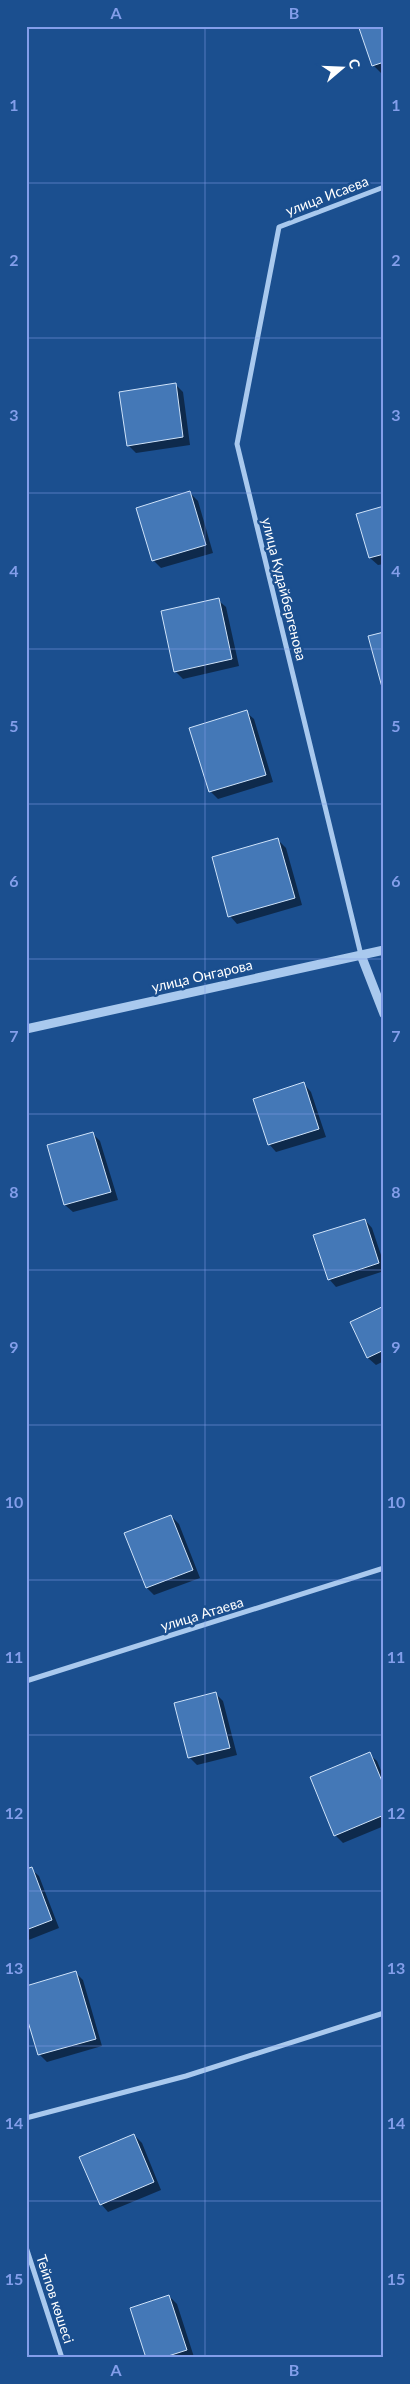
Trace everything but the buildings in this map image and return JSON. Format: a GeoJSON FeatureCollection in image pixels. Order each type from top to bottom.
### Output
{"type":"FeatureCollection","features":[{"type":"Feature","properties":{"kind":"street","name":"улица Исаева"},"geometry":{"type":"LineString","coordinates":[[279,226],[384,187]]}},
{"type":"Feature","properties":{"kind":"street","name":"улица Кудайбергенова"},"geometry":{"type":"LineString","coordinates":[[279,226],[238,444],[361,955]]}},
{"type":"Feature","properties":{"kind":"street","name":"улица Онгарова"},"geometry":{"type":"LineString","coordinates":[[26,1029],[384,950]]}},
{"type":"Feature","properties":{"kind":"street"},"geometry":{"type":"LineString","coordinates":[[361,955],[384,1014]]}},
{"type":"Feature","properties":{"kind":"street","name":"улица Атаева"},"geometry":{"type":"LineString","coordinates":[[26,1681],[384,1568]]}},
{"type":"Feature","properties":{"kind":"street"},"geometry":{"type":"LineString","coordinates":[[26,2118],[186,2076],[384,2013]]}},
{"type":"Feature","properties":{"kind":"street","name":"Тейпов көшесі"},"geometry":{"type":"LineString","coordinates":[[26,2247],[62,2358]]}}]}
